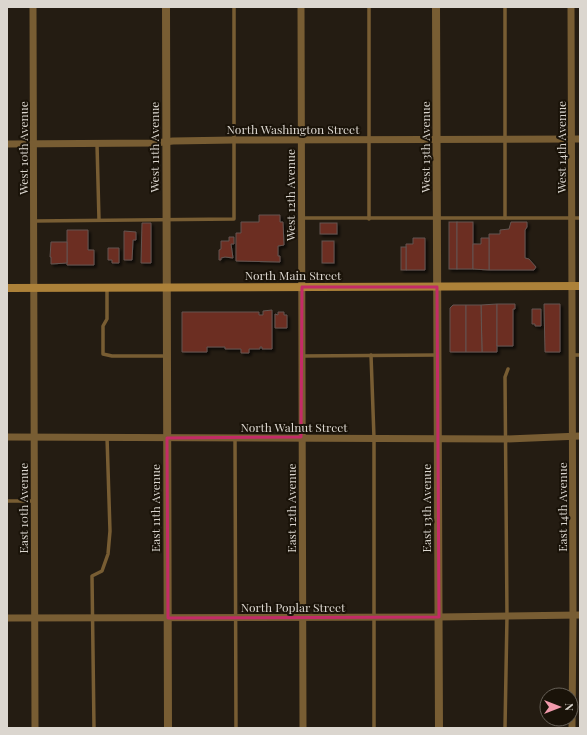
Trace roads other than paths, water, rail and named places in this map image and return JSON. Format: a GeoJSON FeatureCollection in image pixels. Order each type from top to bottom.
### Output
{"type":"FeatureCollection","features":[{"type":"Feature","properties":{"kind":"main road","name":"North Main Street"},"geometry":{"type":"LineString","coordinates":[[7,288],[576,286]]}},
{"type":"Feature","properties":{"kind":"street","name":"West 10th Avenue"},"geometry":{"type":"LineString","coordinates":[[33,7],[34,288]]}},
{"type":"Feature","properties":{"kind":"street","name":"West 11th Avenue"},"geometry":{"type":"LineString","coordinates":[[166,7],[167,288]]}},
{"type":"Feature","properties":{"kind":"street","name":"West 12th Avenue"},"geometry":{"type":"LineString","coordinates":[[301,7],[302,287]]}},
{"type":"Feature","properties":{"kind":"street","name":"West 13th Avenue"},"geometry":{"type":"LineString","coordinates":[[436,7],[437,287]]}},
{"type":"Feature","properties":{"kind":"street","name":"West 14th Avenue"},"geometry":{"type":"LineString","coordinates":[[571,7],[572,218],[576,286]]}},
{"type":"Feature","properties":{"kind":"street","name":"North Washington Street"},"geometry":{"type":"LineString","coordinates":[[7,144],[97,144],[234,140],[580,139]]}},
{"type":"Feature","properties":{"kind":"street","name":"East 14th Avenue"},"geometry":{"type":"LineString","coordinates":[[572,728],[577,614],[572,436],[576,355],[576,286]]}},
{"type":"Feature","properties":{"kind":"street","name":"East 12th Avenue"},"geometry":{"type":"LineString","coordinates":[[302,287],[303,728]]}},
{"type":"Feature","properties":{"kind":"street","name":"East 13th Avenue"},"geometry":{"type":"LineString","coordinates":[[437,287],[439,728]]}},
{"type":"Feature","properties":{"kind":"street","name":"East 10th Avenue"},"geometry":{"type":"LineString","coordinates":[[34,288],[35,728]]}},
{"type":"Feature","properties":{"kind":"street","name":"East 11th Avenue"},"geometry":{"type":"LineString","coordinates":[[167,288],[168,728]]}},
{"type":"Feature","properties":{"kind":"street","name":"North Walnut Street"},"geometry":{"type":"LineString","coordinates":[[7,438],[302,437],[506,439],[580,436]]}},
{"type":"Feature","properties":{"kind":"street","name":"North Poplar Street"},"geometry":{"type":"LineString","coordinates":[[7,618],[439,617],[577,614]]}},
{"type":"Feature","properties":{"kind":"lane"},"geometry":{"type":"LineString","coordinates":[[34,221],[234,219],[234,7]]}},
{"type":"Feature","properties":{"kind":"lane"},"geometry":{"type":"LineString","coordinates":[[369,7],[369,219]]}},
{"type":"Feature","properties":{"kind":"lane"},"geometry":{"type":"LineString","coordinates":[[505,7],[505,218]]}},
{"type":"Feature","properties":{"kind":"lane"},"geometry":{"type":"LineString","coordinates":[[97,144],[99,220]]}},
{"type":"Feature","properties":{"kind":"lane"},"geometry":{"type":"LineString","coordinates":[[302,218],[580,218]]}},
{"type":"Feature","properties":{"kind":"lane"},"geometry":{"type":"LineString","coordinates":[[107,288],[107,319],[104,326],[103,354],[112,356],[167,356]]}},
{"type":"Feature","properties":{"kind":"lane"},"geometry":{"type":"LineString","coordinates":[[371,355],[374,438],[374,728]]}},
{"type":"Feature","properties":{"kind":"lane"},"geometry":{"type":"LineString","coordinates":[[302,356],[437,355]]}},
{"type":"Feature","properties":{"kind":"lane"},"geometry":{"type":"LineString","coordinates":[[506,728],[507,616],[505,377],[508,369]]}},
{"type":"Feature","properties":{"kind":"lane"},"geometry":{"type":"LineString","coordinates":[[94,728],[92,576],[102,572],[108,554],[110,531],[107,438]]}},
{"type":"Feature","properties":{"kind":"lane"},"geometry":{"type":"LineString","coordinates":[[234,438],[236,728]]}},
{"type":"Feature","properties":{"kind":"lane"},"geometry":{"type":"LineString","coordinates":[[7,501],[34,501]]}}]}
